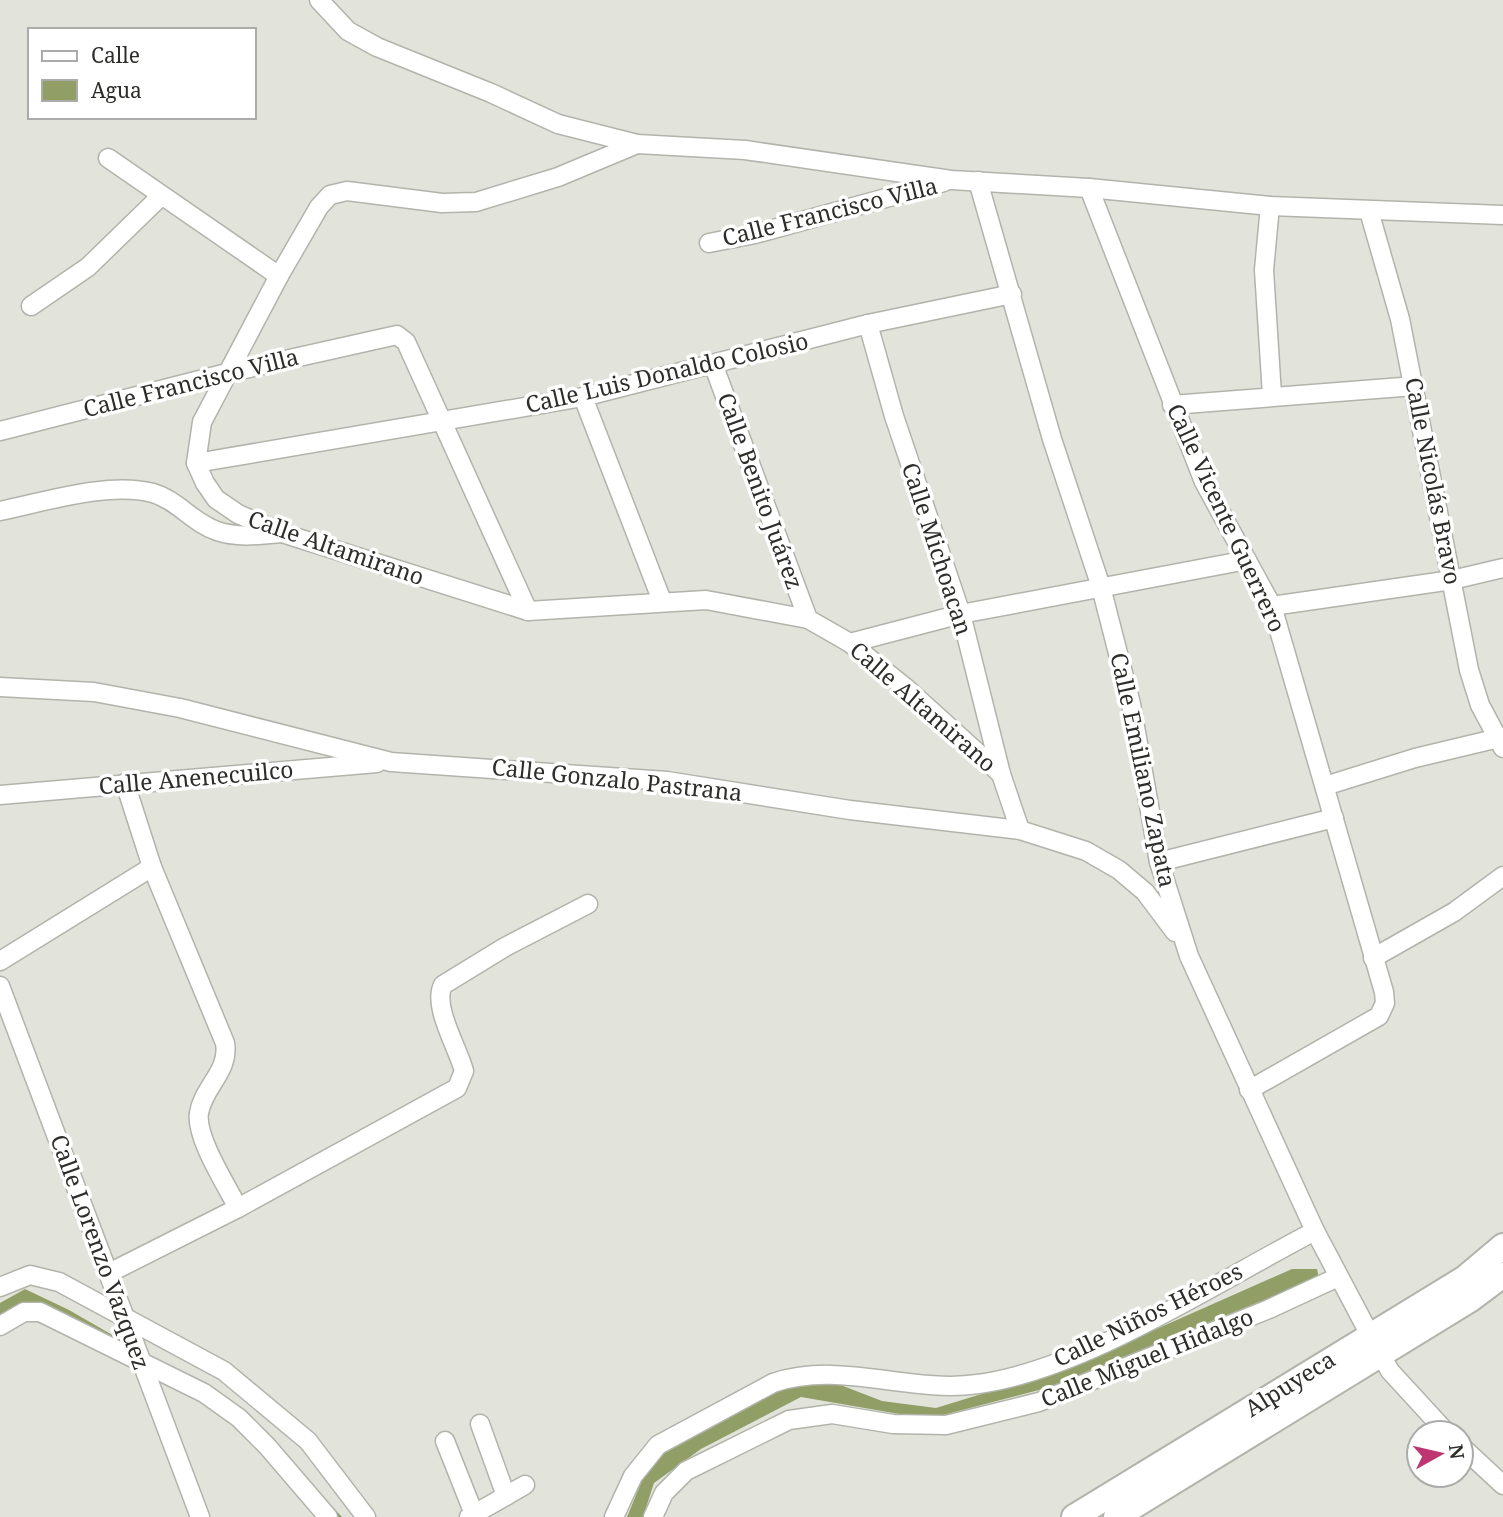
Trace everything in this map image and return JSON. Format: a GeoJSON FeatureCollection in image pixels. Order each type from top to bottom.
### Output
{"type":"FeatureCollection","features":[{"type":"Feature","properties":{"kind":"main road","name":"Alpuyeca"},"geometry":{"type":"LineString","coordinates":[[1116,1517],[1375,1344],[1465,1278],[1503,1246]]}},
{"type":"Feature","properties":{"kind":"main road","name":"Alpuyeca"},"geometry":{"type":"LineString","coordinates":[[1074,1517],[1375,1344],[1471,1299],[1503,1275]]}},
{"type":"Feature","properties":{"kind":"street"},"geometry":{"type":"LineString","coordinates":[[319,0],[348,31],[377,47],[480,88],[558,124],[637,145],[745,150],[951,180],[1089,188],[1270,206],[1503,215]]}},
{"type":"Feature","properties":{"kind":"street"},"geometry":{"type":"LineString","coordinates":[[196,463],[202,422],[279,276],[324,201],[338,192],[357,192],[442,203],[476,202],[558,177],[637,145]]}},
{"type":"Feature","properties":{"kind":"street"},"geometry":{"type":"LineString","coordinates":[[108,158],[279,276]]}},
{"type":"Feature","properties":{"kind":"street","name":"Calle Francisco Villa"},"geometry":{"type":"LineString","coordinates":[[709,243],[768,230],[951,180]]}},
{"type":"Feature","properties":{"kind":"street","name":"Calle Emiliano Zapata"},"geometry":{"type":"LineString","coordinates":[[978,181],[1052,439],[1101,587],[1131,704],[1159,862],[1189,956],[1338,1277],[1390,1371],[1434,1419]]}},
{"type":"Feature","properties":{"kind":"street","name":"Calle Vicente Guerrero"},"geometry":{"type":"LineString","coordinates":[[1089,188],[1204,482],[1272,606],[1384,992],[1385,1003],[1379,1016],[1249,1090]]}},
{"type":"Feature","properties":{"kind":"street"},"geometry":{"type":"LineString","coordinates":[[31,306],[88,267],[161,196]]}},
{"type":"Feature","properties":{"kind":"street"},"geometry":{"type":"LineString","coordinates":[[1270,206],[1264,270],[1272,395]]}},
{"type":"Feature","properties":{"kind":"street","name":"Calle Nicolás Bravo"},"geometry":{"type":"LineString","coordinates":[[1368,211],[1384,255],[1415,386],[1469,670],[1480,705],[1501,741]]}},
{"type":"Feature","properties":{"kind":"street","name":"Calle Luis Donaldo Colosio"},"geometry":{"type":"LineString","coordinates":[[196,463],[583,397],[868,324],[1012,294]]}},
{"type":"Feature","properties":{"kind":"street","name":"Calle Michoacan"},"geometry":{"type":"LineString","coordinates":[[868,324],[894,416],[961,614],[1001,774]]}},
{"type":"Feature","properties":{"kind":"street","name":"Calle Francisco Villa"},"geometry":{"type":"LineString","coordinates":[[0,431],[227,373],[397,335],[406,342],[442,421]]}},
{"type":"Feature","properties":{"kind":"street","name":"Calle Benito Juárez"},"geometry":{"type":"LineString","coordinates":[[713,364],[807,619]]}},
{"type":"Feature","properties":{"kind":"street"},"geometry":{"type":"LineString","coordinates":[[1172,405],[1272,395],[1415,386]]}},
{"type":"Feature","properties":{"kind":"street"},"geometry":{"type":"LineString","coordinates":[[583,397],[662,601]]}},
{"type":"Feature","properties":{"kind":"street"},"geometry":{"type":"LineString","coordinates":[[442,421],[528,611]]}},
{"type":"Feature","properties":{"kind":"street","name":"Calle Altamirano"},"geometry":{"type":"LineString","coordinates":[[196,463],[216,499],[238,514],[282,533],[528,611],[662,601],[726,602],[807,619],[849,643],[940,715],[1001,774],[1020,830]]}},
{"type":"Feature","properties":{"kind":"street"},"geometry":{"type":"LineString","coordinates":[[0,511],[59,499],[136,489],[170,500],[215,530],[234,535],[282,533]]}},
{"type":"Feature","properties":{"kind":"street"},"geometry":{"type":"LineString","coordinates":[[849,643],[961,614],[1247,560]]}},
{"type":"Feature","properties":{"kind":"street"},"geometry":{"type":"LineString","coordinates":[[1272,606],[1452,580],[1503,568]]}},
{"type":"Feature","properties":{"kind":"street","name":"Calle Gonzalo Pastrana"},"geometry":{"type":"LineString","coordinates":[[0,687],[107,694],[180,708],[391,762],[667,780],[849,810],[1020,830],[1086,851],[1119,870],[1163,914],[1189,956]]}},
{"type":"Feature","properties":{"kind":"street"},"geometry":{"type":"LineString","coordinates":[[1325,786],[1415,758],[1501,741]]}},
{"type":"Feature","properties":{"kind":"street","name":"Calle Anenecuilco"},"geometry":{"type":"LineString","coordinates":[[0,795],[391,762]]}},
{"type":"Feature","properties":{"kind":"street"},"geometry":{"type":"LineString","coordinates":[[125,783],[152,867],[225,1043],[226,1059],[202,1104],[199,1123],[238,1208]]}},
{"type":"Feature","properties":{"kind":"street"},"geometry":{"type":"LineString","coordinates":[[1159,862],[1334,818]]}},
{"type":"Feature","properties":{"kind":"street"},"geometry":{"type":"LineString","coordinates":[[0,961],[152,867]]}},
{"type":"Feature","properties":{"kind":"street"},"geometry":{"type":"LineString","coordinates":[[1373,958],[1454,912],[1503,876]]}},
{"type":"Feature","properties":{"kind":"street"},"geometry":{"type":"LineString","coordinates":[[109,1273],[238,1208],[457,1088],[464,1071],[440,1005],[439,993],[443,985],[505,947],[588,904]]}},
{"type":"Feature","properties":{"kind":"street","name":"Calle Lorenzo Vazquez"},"geometry":{"type":"LineString","coordinates":[[0,986],[8,1030],[109,1273],[200,1517]]}},
{"type":"Feature","properties":{"kind":"street","name":"Calle Niños Héroes"},"geometry":{"type":"LineString","coordinates":[[614,1517],[633,1476],[658,1445],[773,1383],[790,1377],[821,1375],[947,1387],[979,1384],[1026,1373],[1098,1344],[1315,1231]]}},
{"type":"Feature","properties":{"kind":"street"},"geometry":{"type":"LineString","coordinates":[[0,1287],[18,1278],[40,1277],[59,1282],[127,1324],[213,1364],[262,1401],[308,1441],[366,1517]]}},
{"type":"Feature","properties":{"kind":"street","name":"Calle Miguel Hidalgo"},"geometry":{"type":"LineString","coordinates":[[653,1517],[664,1493],[686,1471],[789,1420],[832,1414],[894,1424],[946,1425],[1028,1405],[1269,1309],[1338,1277]]}},
{"type":"Feature","properties":{"kind":"street"},"geometry":{"type":"LineString","coordinates":[[0,1326],[24,1312],[40,1312],[140,1359],[204,1393],[239,1418],[297,1478],[328,1517]]}},
{"type":"Feature","properties":{"kind":"street"},"geometry":{"type":"LineString","coordinates":[[480,1424],[506,1496]]}},
{"type":"Feature","properties":{"kind":"street"},"geometry":{"type":"LineString","coordinates":[[445,1441],[471,1516],[525,1485]]}},
{"type":"Feature","properties":{"kind":"street"},"geometry":{"type":"LineString","coordinates":[[1475,1459],[1503,1485]]}},
{"type":"Feature","properties":{"kind":"water"},"geometry":{"type":"Polygon","coordinates":[[[1292,1269],[1317,1269],[1320,1282],[1081,1379],[928,1419],[801,1397],[701,1449],[654,1483],[643,1517],[627,1517],[650,1461],[795,1382],[838,1384],[882,1401],[936,1408],[1073,1366],[1292,1269]]]}},
{"type":"Feature","properties":{"kind":"water"},"geometry":{"type":"Polygon","coordinates":[[[25,1289],[69,1310],[244,1411],[342,1517],[325,1517],[260,1443],[190,1384],[23,1304],[0,1317],[0,1303],[25,1289]]]}}]}
